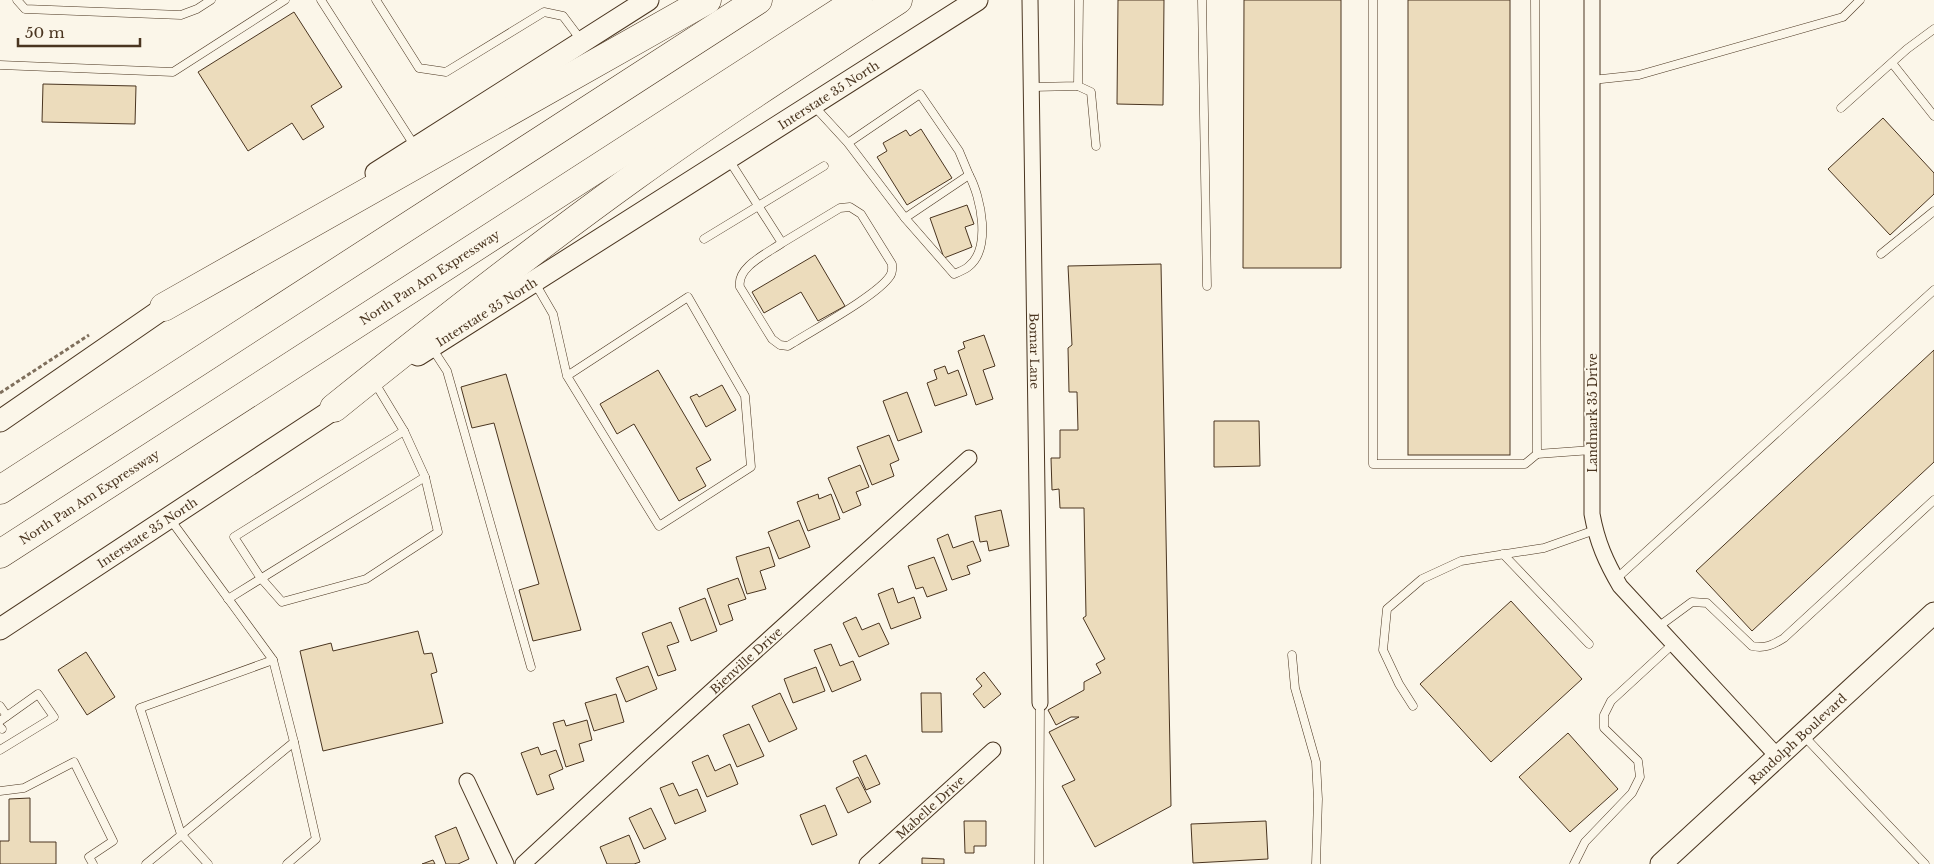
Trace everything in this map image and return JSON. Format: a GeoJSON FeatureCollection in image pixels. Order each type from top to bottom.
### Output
{"type":"FeatureCollection","features":[{"type":"Feature","properties":{"kind":"highway"},"geometry":{"type":"LineString","coordinates":[[164,307],[707,0]]}},
{"type":"Feature","properties":{"kind":"highway"},"geometry":{"type":"LineString","coordinates":[[0,490],[758,0]]}},
{"type":"Feature","properties":{"kind":"highway","name":"North Pan Am Expressway"},"geometry":{"type":"LineString","coordinates":[[0,554],[858,0]]}},
{"type":"Feature","properties":{"kind":"highway"},"geometry":{"type":"LineString","coordinates":[[334,408],[437,325],[633,177],[704,127],[898,0]]}},
{"type":"Feature","properties":{"kind":"main road"},"geometry":{"type":"LineString","coordinates":[[0,421],[10,411],[164,307],[648,0]]}},
{"type":"Feature","properties":{"kind":"main road","name":"Interstate 35 North"},"geometry":{"type":"LineString","coordinates":[[0,629],[334,408],[977,0]]}},
{"type":"Feature","properties":{"kind":"main road"},"geometry":{"type":"LineString","coordinates":[[0,617],[30,609]]}},
{"type":"Feature","properties":{"kind":"main road","name":"Randolph Boulevard"},"geometry":{"type":"LineString","coordinates":[[1661,864],[1934,613]]}},
{"type":"Feature","properties":{"kind":"street","name":"Bomar Lane"},"geometry":{"type":"LineString","coordinates":[[1030,0],[1040,703]]}},
{"type":"Feature","properties":{"kind":"street","name":"Landmark 35 Drive"},"geometry":{"type":"LineString","coordinates":[[1592,0],[1592,514],[1595,530],[1604,559],[1616,579],[1673,644],[1778,757]]}},
{"type":"Feature","properties":{"kind":"street","name":"Bienville Drive"},"geometry":{"type":"LineString","coordinates":[[523,864],[643,752],[969,458]]}},
{"type":"Feature","properties":{"kind":"street","name":"Mabelle Drive"},"geometry":{"type":"LineString","coordinates":[[867,864],[993,750]]}},
{"type":"Feature","properties":{"kind":"street"},"geometry":{"type":"LineString","coordinates":[[467,781],[506,864]]}},
{"type":"Feature","properties":{"kind":"lane"},"geometry":{"type":"LineString","coordinates":[[17,0],[25,10],[181,15],[197,9],[211,0]]}},
{"type":"Feature","properties":{"kind":"lane"},"geometry":{"type":"LineString","coordinates":[[0,65],[174,72],[285,0]]}},
{"type":"Feature","properties":{"kind":"lane"},"geometry":{"type":"LineString","coordinates":[[321,0],[416,148]]}},
{"type":"Feature","properties":{"kind":"lane"},"geometry":{"type":"LineString","coordinates":[[376,0],[420,68],[446,72],[544,12],[562,16],[583,42]]}},
{"type":"Feature","properties":{"kind":"lane"},"geometry":{"type":"LineString","coordinates":[[1078,86],[1079,0]]}},
{"type":"Feature","properties":{"kind":"lane"},"geometry":{"type":"LineString","coordinates":[[1202,0],[1207,286]]}},
{"type":"Feature","properties":{"kind":"lane"},"geometry":{"type":"LineString","coordinates":[[1373,0],[1373,464],[1525,464],[1537,454],[1592,450]]}},
{"type":"Feature","properties":{"kind":"lane"},"geometry":{"type":"LineString","coordinates":[[1535,0],[1537,454]]}},
{"type":"Feature","properties":{"kind":"lane"},"geometry":{"type":"LineString","coordinates":[[1592,80],[1639,75],[1843,16],[1860,0]]}},
{"type":"Feature","properties":{"kind":"lane"},"geometry":{"type":"LineString","coordinates":[[1841,108],[1934,29]]}},
{"type":"Feature","properties":{"kind":"lane"},"geometry":{"type":"LineString","coordinates":[[1892,63],[1934,116]]}},
{"type":"Feature","properties":{"kind":"lane"},"geometry":{"type":"LineString","coordinates":[[1032,87],[1078,86],[1091,92],[1096,146]]}},
{"type":"Feature","properties":{"kind":"lane"},"geometry":{"type":"LineString","coordinates":[[812,104],[848,143],[905,218],[954,274],[969,267],[980,247],[982,222],[978,190],[969,175],[959,151],[920,94],[848,143]]}},
{"type":"Feature","properties":{"kind":"lane"},"geometry":{"type":"LineString","coordinates":[[728,158],[782,243]]}},
{"type":"Feature","properties":{"kind":"lane"},"geometry":{"type":"LineString","coordinates":[[704,239],[824,166]]}},
{"type":"Feature","properties":{"kind":"lane"},"geometry":{"type":"LineString","coordinates":[[905,218],[969,175]]}},
{"type":"Feature","properties":{"kind":"lane"},"geometry":{"type":"LineString","coordinates":[[850,207],[860,214],[892,264],[893,271],[890,277],[864,299],[788,346],[780,345],[772,339],[738,281],[741,273],[782,243],[840,208],[850,207]]}},
{"type":"Feature","properties":{"kind":"lane"},"geometry":{"type":"LineString","coordinates":[[1881,254],[1934,211]]}},
{"type":"Feature","properties":{"kind":"lane"},"geometry":{"type":"LineString","coordinates":[[534,282],[552,314],[567,376],[659,526],[752,467],[745,396],[688,297],[567,376]]}},
{"type":"Feature","properties":{"kind":"lane"},"geometry":{"type":"LineString","coordinates":[[1616,579],[1934,290]]}},
{"type":"Feature","properties":{"kind":"lane"},"geometry":{"type":"LineString","coordinates":[[431,346],[447,371],[531,667]]}},
{"type":"Feature","properties":{"kind":"lane"},"geometry":{"type":"LineString","coordinates":[[374,383],[404,431],[425,477],[438,532],[366,579],[282,602],[260,577],[234,537],[404,431]]}},
{"type":"Feature","properties":{"kind":"lane"},"geometry":{"type":"LineString","coordinates":[[228,599],[260,577],[425,477]]}},
{"type":"Feature","properties":{"kind":"lane"},"geometry":{"type":"LineString","coordinates":[[1658,627],[1692,602],[1698,601],[1707,603],[1752,646],[1760,648],[1771,646],[1784,638],[1934,500]]}},
{"type":"Feature","properties":{"kind":"lane"},"geometry":{"type":"LineString","coordinates":[[168,518],[273,660],[316,839],[287,864]]}},
{"type":"Feature","properties":{"kind":"lane"},"geometry":{"type":"LineString","coordinates":[[1413,706],[1399,684],[1383,650],[1387,609],[1422,579],[1461,561],[1544,548],[1595,530]]}},
{"type":"Feature","properties":{"kind":"lane"},"geometry":{"type":"LineString","coordinates":[[1503,554],[1589,644]]}},
{"type":"Feature","properties":{"kind":"lane"},"geometry":{"type":"LineString","coordinates":[[1574,864],[1585,842],[1632,793],[1640,777],[1638,762],[1604,728],[1604,715],[1611,701],[1673,644]]}},
{"type":"Feature","properties":{"kind":"lane"},"geometry":{"type":"LineString","coordinates":[[1292,655],[1296,688],[1316,762],[1316,864]]}},
{"type":"Feature","properties":{"kind":"lane"},"geometry":{"type":"LineString","coordinates":[[208,864],[181,834],[140,708],[273,660]]}},
{"type":"Feature","properties":{"kind":"lane"},"geometry":{"type":"LineString","coordinates":[[0,706],[9,716],[27,707],[38,694],[54,717],[10,741],[0,750]]}},
{"type":"Feature","properties":{"kind":"lane"},"geometry":{"type":"LineString","coordinates":[[1039,864],[1040,703]]}},
{"type":"Feature","properties":{"kind":"lane"},"geometry":{"type":"LineString","coordinates":[[1803,735],[1925,864]]}},
{"type":"Feature","properties":{"kind":"lane"},"geometry":{"type":"LineString","coordinates":[[146,864],[294,742]]}},
{"type":"Feature","properties":{"kind":"lane"},"geometry":{"type":"LineString","coordinates":[[0,791],[24,788],[74,762],[113,841],[89,857],[93,864]]}},
{"type":"Feature","properties":{"kind":"lane"},"geometry":{"type":"LineString","coordinates":[[154,857],[160,864]]}},
{"type":"Feature","properties":{"kind":"path"},"geometry":{"type":"LineString","coordinates":[[0,393],[92,333]]}},
{"type":"Feature","properties":{"kind":"building"},"geometry":{"type":"Polygon","coordinates":[[[1118,0],[1164,0],[1163,105],[1117,104],[1118,0]]]}},
{"type":"Feature","properties":{"kind":"building"},"geometry":{"type":"Polygon","coordinates":[[[1244,0],[1341,0],[1341,268],[1243,268],[1244,0]]]}},
{"type":"Feature","properties":{"kind":"building"},"geometry":{"type":"Polygon","coordinates":[[[1408,0],[1510,0],[1510,455],[1408,455],[1408,0]]]}},
{"type":"Feature","properties":{"kind":"building"},"geometry":{"type":"Polygon","coordinates":[[[294,12],[342,87],[311,106],[324,127],[303,140],[292,123],[248,151],[198,72],[294,12]]]}},
{"type":"Feature","properties":{"kind":"building"},"geometry":{"type":"Polygon","coordinates":[[[43,84],[136,86],[135,124],[42,122],[43,84]]]}},
{"type":"Feature","properties":{"kind":"building"},"geometry":{"type":"Polygon","coordinates":[[[1883,118],[1934,173],[1934,194],[1890,235],[1828,169],[1883,118]]]}},
{"type":"Feature","properties":{"kind":"building"},"geometry":{"type":"Polygon","coordinates":[[[921,129],[952,178],[907,205],[877,157],[887,151],[883,143],[906,130],[910,136],[921,129]]]}},
{"type":"Feature","properties":{"kind":"building"},"geometry":{"type":"Polygon","coordinates":[[[967,205],[974,224],[965,227],[972,247],[944,258],[930,218],[967,205]]]}},
{"type":"Feature","properties":{"kind":"building"},"geometry":{"type":"Polygon","coordinates":[[[815,255],[845,306],[818,321],[801,292],[764,313],[752,292],[815,255]]]}},
{"type":"Feature","properties":{"kind":"building"},"geometry":{"type":"Polygon","coordinates":[[[1161,264],[1171,806],[1095,847],[1062,786],[1075,780],[1049,732],[1079,717],[1071,717],[1056,725],[1048,710],[1084,690],[1084,682],[1101,673],[1096,664],[1105,659],[1083,618],[1086,616],[1084,508],[1060,508],[1059,489],[1052,490],[1051,458],[1060,458],[1060,430],[1078,430],[1077,392],[1069,392],[1068,348],[1072,345],[1068,266],[1161,264]]]}},
{"type":"Feature","properties":{"kind":"building"},"geometry":{"type":"Polygon","coordinates":[[[984,335],[995,366],[983,370],[993,399],[976,405],[958,351],[965,348],[963,342],[984,335]]]}},
{"type":"Feature","properties":{"kind":"building"},"geometry":{"type":"Polygon","coordinates":[[[1934,350],[1934,462],[1752,631],[1696,571],[1934,350]]]}},
{"type":"Feature","properties":{"kind":"building"},"geometry":{"type":"Polygon","coordinates":[[[945,366],[948,374],[958,370],[967,395],[935,406],[927,383],[937,379],[934,370],[945,366]]]}},
{"type":"Feature","properties":{"kind":"building"},"geometry":{"type":"Polygon","coordinates":[[[658,370],[711,460],[696,468],[706,486],[679,501],[634,424],[617,434],[600,404],[658,370]]]}},
{"type":"Feature","properties":{"kind":"building"},"geometry":{"type":"Polygon","coordinates":[[[506,374],[581,630],[533,641],[519,590],[539,584],[494,423],[472,428],[461,387],[506,374]]]}},
{"type":"Feature","properties":{"kind":"building"},"geometry":{"type":"Polygon","coordinates":[[[722,385],[736,410],[706,427],[690,397],[697,394],[699,397],[722,385]]]}},
{"type":"Feature","properties":{"kind":"building"},"geometry":{"type":"Polygon","coordinates":[[[907,392],[922,432],[898,441],[883,401],[907,392]]]}},
{"type":"Feature","properties":{"kind":"building"},"geometry":{"type":"Polygon","coordinates":[[[1214,421],[1259,421],[1260,466],[1214,467],[1214,421]]]}},
{"type":"Feature","properties":{"kind":"building"},"geometry":{"type":"Polygon","coordinates":[[[889,435],[899,460],[890,464],[894,476],[872,485],[857,447],[889,435]]]}},
{"type":"Feature","properties":{"kind":"building"},"geometry":{"type":"Polygon","coordinates":[[[860,465],[869,487],[856,492],[861,505],[843,513],[828,478],[860,465]]]}},
{"type":"Feature","properties":{"kind":"building"},"geometry":{"type":"Polygon","coordinates":[[[818,494],[819,499],[831,494],[840,519],[808,531],[797,502],[818,494]]]}},
{"type":"Feature","properties":{"kind":"building"},"geometry":{"type":"Polygon","coordinates":[[[1001,510],[1009,546],[989,551],[987,541],[980,542],[975,516],[1001,510]]]}},
{"type":"Feature","properties":{"kind":"building"},"geometry":{"type":"Polygon","coordinates":[[[799,520],[810,547],[779,559],[768,532],[799,520]]]}},
{"type":"Feature","properties":{"kind":"building"},"geometry":{"type":"Polygon","coordinates":[[[948,534],[953,548],[973,541],[981,561],[967,566],[970,574],[952,580],[937,539],[948,534]]]}},
{"type":"Feature","properties":{"kind":"building"},"geometry":{"type":"Polygon","coordinates":[[[769,547],[775,566],[760,571],[766,589],[747,594],[736,557],[769,547]]]}},
{"type":"Feature","properties":{"kind":"building"},"geometry":{"type":"Polygon","coordinates":[[[934,557],[947,590],[927,597],[923,587],[916,589],[908,566],[934,557]]]}},
{"type":"Feature","properties":{"kind":"building"},"geometry":{"type":"Polygon","coordinates":[[[738,578],[746,599],[728,605],[733,620],[720,625],[707,589],[738,578]]]}},
{"type":"Feature","properties":{"kind":"building"},"geometry":{"type":"Polygon","coordinates":[[[893,588],[898,603],[914,597],[921,618],[891,629],[878,594],[893,588]]]}},
{"type":"Feature","properties":{"kind":"building"},"geometry":{"type":"Polygon","coordinates":[[[705,598],[717,631],[691,641],[679,608],[705,598]]]}},
{"type":"Feature","properties":{"kind":"building"},"geometry":{"type":"Polygon","coordinates":[[[1511,601],[1582,679],[1491,762],[1420,684],[1511,601]]]}},
{"type":"Feature","properties":{"kind":"building"},"geometry":{"type":"Polygon","coordinates":[[[856,617],[862,630],[879,623],[889,644],[859,657],[843,623],[856,617]]]}},
{"type":"Feature","properties":{"kind":"building"},"geometry":{"type":"Polygon","coordinates":[[[671,622],[679,642],[667,646],[676,670],[658,676],[642,633],[671,622]]]}},
{"type":"Feature","properties":{"kind":"building"},"geometry":{"type":"Polygon","coordinates":[[[418,631],[424,654],[432,653],[437,672],[431,674],[443,723],[323,751],[300,651],[331,643],[333,651],[418,631]]]}},
{"type":"Feature","properties":{"kind":"building"},"geometry":{"type":"Polygon","coordinates":[[[831,644],[840,666],[853,661],[861,680],[832,692],[814,650],[831,644]]]}},
{"type":"Feature","properties":{"kind":"building"},"geometry":{"type":"Polygon","coordinates":[[[86,652],[115,697],[87,715],[58,670],[86,652]]]}},
{"type":"Feature","properties":{"kind":"building"},"geometry":{"type":"Polygon","coordinates":[[[648,666],[657,689],[626,702],[616,678],[648,666]]]}},
{"type":"Feature","properties":{"kind":"building"},"geometry":{"type":"Polygon","coordinates":[[[816,667],[825,691],[793,703],[784,679],[816,667]]]}},
{"type":"Feature","properties":{"kind":"building"},"geometry":{"type":"Polygon","coordinates":[[[984,672],[1001,694],[984,708],[973,694],[982,686],[976,679],[984,672]]]}},
{"type":"Feature","properties":{"kind":"building"},"geometry":{"type":"Polygon","coordinates":[[[780,693],[797,729],[769,742],[752,706],[780,693]]]}},
{"type":"Feature","properties":{"kind":"building"},"geometry":{"type":"Polygon","coordinates":[[[921,693],[941,693],[942,732],[922,732],[921,693]]]}},
{"type":"Feature","properties":{"kind":"building"},"geometry":{"type":"Polygon","coordinates":[[[616,694],[624,722],[594,731],[585,703],[616,694]]]}},
{"type":"Feature","properties":{"kind":"building"},"geometry":{"type":"Polygon","coordinates":[[[564,720],[566,726],[587,720],[592,740],[579,744],[584,761],[566,767],[553,723],[564,720]]]}},
{"type":"Feature","properties":{"kind":"building"},"geometry":{"type":"Polygon","coordinates":[[[749,724],[764,756],[737,767],[723,735],[749,724]]]}},
{"type":"Feature","properties":{"kind":"building"},"geometry":{"type":"Polygon","coordinates":[[[1568,733],[1618,789],[1570,832],[1519,777],[1568,733]]]}},
{"type":"Feature","properties":{"kind":"building"},"geometry":{"type":"Polygon","coordinates":[[[538,747],[541,755],[556,750],[563,769],[549,775],[554,789],[537,795],[521,753],[538,747]]]}},
{"type":"Feature","properties":{"kind":"building"},"geometry":{"type":"Polygon","coordinates":[[[708,755],[715,771],[730,764],[738,784],[707,797],[692,762],[708,755]]]}},
{"type":"Feature","properties":{"kind":"building"},"geometry":{"type":"Polygon","coordinates":[[[866,755],[880,784],[866,790],[853,761],[866,755]]]}},
{"type":"Feature","properties":{"kind":"building"},"geometry":{"type":"Polygon","coordinates":[[[858,777],[871,802],[848,813],[836,788],[858,777]]]}},
{"type":"Feature","properties":{"kind":"building"},"geometry":{"type":"Polygon","coordinates":[[[673,783],[679,796],[697,789],[706,811],[675,824],[660,788],[673,783]]]}},
{"type":"Feature","properties":{"kind":"building"},"geometry":{"type":"Polygon","coordinates":[[[30,798],[30,842],[56,842],[56,864],[0,864],[0,841],[9,841],[9,799],[30,798]]]}},
{"type":"Feature","properties":{"kind":"building"},"geometry":{"type":"Polygon","coordinates":[[[825,805],[837,835],[812,845],[800,815],[825,805]]]}},
{"type":"Feature","properties":{"kind":"building"},"geometry":{"type":"Polygon","coordinates":[[[651,808],[666,839],[644,849],[629,818],[651,808]]]}},
{"type":"Feature","properties":{"kind":"building"},"geometry":{"type":"Polygon","coordinates":[[[964,821],[986,821],[986,846],[974,846],[974,853],[965,853],[964,821]]]}},
{"type":"Feature","properties":{"kind":"building"},"geometry":{"type":"Polygon","coordinates":[[[1266,821],[1268,859],[1193,863],[1191,824],[1266,821]]]}},
{"type":"Feature","properties":{"kind":"building"},"geometry":{"type":"Polygon","coordinates":[[[456,827],[469,859],[458,864],[446,864],[435,836],[456,827]]]}},
{"type":"Feature","properties":{"kind":"building"},"geometry":{"type":"Polygon","coordinates":[[[629,835],[640,862],[634,864],[607,864],[600,847],[629,835]]]}},
{"type":"Feature","properties":{"kind":"building"},"geometry":{"type":"Polygon","coordinates":[[[922,858],[944,859],[944,864],[922,864],[922,858]]]}},
{"type":"Feature","properties":{"kind":"building"},"geometry":{"type":"Polygon","coordinates":[[[433,860],[435,864],[422,864],[433,860]]]}}]}
